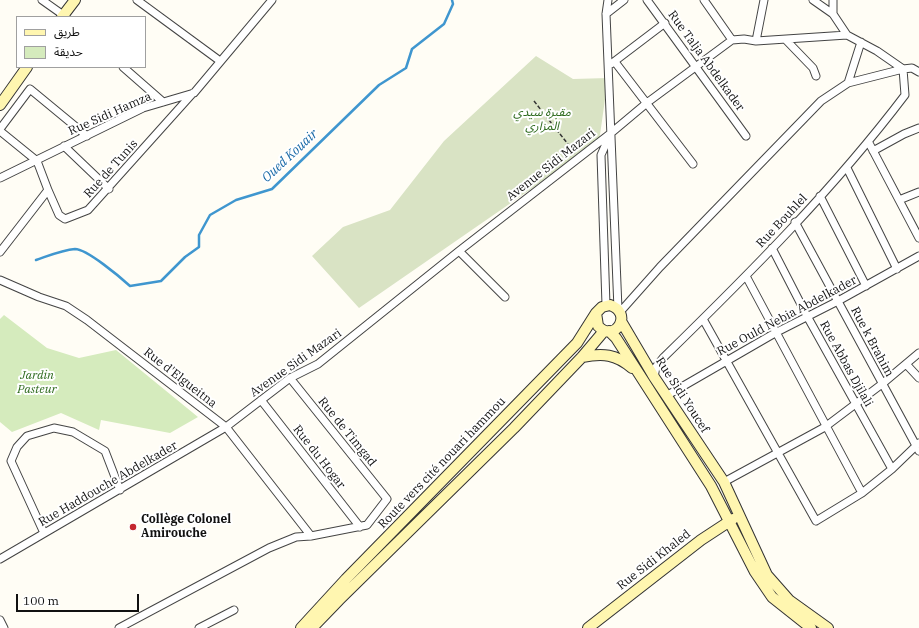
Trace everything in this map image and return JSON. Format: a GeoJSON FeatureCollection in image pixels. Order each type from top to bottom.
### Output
{"type":"FeatureCollection","features":[{"type":"Feature","properties":{"kind":"main road"},"geometry":{"type":"LineString","coordinates":[[64,16],[75,0]]}},
{"type":"Feature","properties":{"kind":"main road"},"geometry":{"type":"LineString","coordinates":[[0,105],[26,68]]}},
{"type":"Feature","properties":{"kind":"main road"},"geometry":{"type":"LineString","coordinates":[[607,331],[617,328],[620,314],[606,305],[596,313],[598,326],[616,338],[711,486],[755,572],[772,597],[811,628]]}},
{"type":"Feature","properties":{"kind":"main road","name":"Route vers cité nouari hammou"},"geometry":{"type":"LineString","coordinates":[[301,628],[346,579],[577,343],[596,313]]}},
{"type":"Feature","properties":{"kind":"main road","name":"Rue Sidi Youcef"},"geometry":{"type":"LineString","coordinates":[[620,314],[654,377],[724,482],[768,575],[789,600],[828,628]]}},
{"type":"Feature","properties":{"kind":"main road","name":"Route vers cité nouari hammou"},"geometry":{"type":"LineString","coordinates":[[312,628],[607,331]]}},
{"type":"Feature","properties":{"kind":"main road"},"geometry":{"type":"LineString","coordinates":[[582,357],[607,354],[619,358],[638,373]]}},
{"type":"Feature","properties":{"kind":"main road","name":"Rue Sidi Khaled"},"geometry":{"type":"LineString","coordinates":[[588,628],[728,521],[739,515]]}},
{"type":"Feature","properties":{"kind":"street"},"geometry":{"type":"LineString","coordinates":[[42,0],[64,16]]}},
{"type":"Feature","properties":{"kind":"street"},"geometry":{"type":"LineString","coordinates":[[137,0],[220,61]]}},
{"type":"Feature","properties":{"kind":"street"},"geometry":{"type":"LineString","coordinates":[[194,93],[272,0]]}},
{"type":"Feature","properties":{"kind":"street"},"geometry":{"type":"LineString","coordinates":[[608,0],[606,14],[620,314]]}},
{"type":"Feature","properties":{"kind":"street"},"geometry":{"type":"LineString","coordinates":[[606,14],[624,0]]}},
{"type":"Feature","properties":{"kind":"street","name":"Rue Talja Abdelkader"},"geometry":{"type":"LineString","coordinates":[[648,0],[746,136]]}},
{"type":"Feature","properties":{"kind":"street"},"geometry":{"type":"LineString","coordinates":[[704,0],[732,40],[786,40],[847,35]]}},
{"type":"Feature","properties":{"kind":"street"},"geometry":{"type":"LineString","coordinates":[[756,41],[764,0]]}},
{"type":"Feature","properties":{"kind":"street"},"geometry":{"type":"LineString","coordinates":[[813,0],[833,14],[847,35],[861,42],[903,69]]}},
{"type":"Feature","properties":{"kind":"street"},"geometry":{"type":"LineString","coordinates":[[833,0],[833,14]]}},
{"type":"Feature","properties":{"kind":"street"},"geometry":{"type":"LineString","coordinates":[[608,66],[616,62],[664,23]]}},
{"type":"Feature","properties":{"kind":"street","name":"Avenue Sidi Mazari"},"geometry":{"type":"LineString","coordinates":[[226,427],[290,378],[318,364],[578,157],[611,133],[648,102],[732,40]]}},
{"type":"Feature","properties":{"kind":"street"},"geometry":{"type":"LineString","coordinates":[[786,40],[813,68],[816,76]]}},
{"type":"Feature","properties":{"kind":"street"},"geometry":{"type":"LineString","coordinates":[[848,83],[861,42]]}},
{"type":"Feature","properties":{"kind":"street"},"geometry":{"type":"LineString","coordinates":[[616,62],[648,102],[693,164]]}},
{"type":"Feature","properties":{"kind":"street"},"geometry":{"type":"LineString","coordinates":[[124,68],[163,102]]}},
{"type":"Feature","properties":{"kind":"street"},"geometry":{"type":"LineString","coordinates":[[620,314],[660,266],[821,101],[848,83],[903,69],[912,68],[919,72]]}},
{"type":"Feature","properties":{"kind":"street","name":"Rue Bouhlel"},"geometry":{"type":"LineString","coordinates":[[654,377],[656,367],[663,358],[746,276],[869,143],[905,94],[903,69]]}},
{"type":"Feature","properties":{"kind":"street"},"geometry":{"type":"LineString","coordinates":[[0,252],[48,190],[37,161],[0,130],[30,89],[87,136]]}},
{"type":"Feature","properties":{"kind":"street","name":"Rue Sidi Hamza"},"geometry":{"type":"LineString","coordinates":[[0,178],[143,108],[194,93]]}},
{"type":"Feature","properties":{"kind":"street","name":"Rue de Tunis"},"geometry":{"type":"LineString","coordinates":[[48,190],[59,215],[65,219],[88,210],[109,189],[194,93]]}},
{"type":"Feature","properties":{"kind":"street"},"geometry":{"type":"LineString","coordinates":[[873,151],[904,134],[919,128]]}},
{"type":"Feature","properties":{"kind":"street"},"geometry":{"type":"LineString","coordinates":[[606,305],[601,155],[611,133]]}},
{"type":"Feature","properties":{"kind":"street"},"geometry":{"type":"LineString","coordinates":[[869,143],[919,238]]}},
{"type":"Feature","properties":{"kind":"street"},"geometry":{"type":"LineString","coordinates":[[64,146],[109,189]]}},
{"type":"Feature","properties":{"kind":"street"},"geometry":{"type":"LineString","coordinates":[[847,168],[897,269]]}},
{"type":"Feature","properties":{"kind":"street"},"geometry":{"type":"LineString","coordinates":[[899,200],[919,192]]}},
{"type":"Feature","properties":{"kind":"street"},"geometry":{"type":"LineString","coordinates":[[820,196],[866,286]]}},
{"type":"Feature","properties":{"kind":"street","name":"Rue k Brahim"},"geometry":{"type":"LineString","coordinates":[[795,222],[882,384],[918,447]]}},
{"type":"Feature","properties":{"kind":"street","name":"Rue Abbas Djilali"},"geometry":{"type":"LineString","coordinates":[[772,248],[807,316],[892,469]]}},
{"type":"Feature","properties":{"kind":"street"},"geometry":{"type":"LineString","coordinates":[[459,251],[505,297]]}},
{"type":"Feature","properties":{"kind":"street","name":"Rue Ould Nebia Abdelkader"},"geometry":{"type":"LineString","coordinates":[[666,396],[775,333],[838,301],[919,256]]}},
{"type":"Feature","properties":{"kind":"street"},"geometry":{"type":"LineString","coordinates":[[746,276],[825,427],[862,493]]}},
{"type":"Feature","properties":{"kind":"street","name":"Rue d'Elgueitna"},"geometry":{"type":"LineString","coordinates":[[0,280],[39,297],[66,306],[87,320],[226,427],[312,536]]}},
{"type":"Feature","properties":{"kind":"street"},"geometry":{"type":"LineString","coordinates":[[703,319],[725,361],[816,521],[862,493],[918,447]]}},
{"type":"Feature","properties":{"kind":"street"},"geometry":{"type":"LineString","coordinates":[[724,482],[825,427],[882,384],[919,353]]}},
{"type":"Feature","properties":{"kind":"street"},"geometry":{"type":"LineString","coordinates":[[906,364],[919,378]]}},
{"type":"Feature","properties":{"kind":"street","name":"Rue de Timgad"},"geometry":{"type":"LineString","coordinates":[[290,378],[387,499],[367,525],[360,527]]}},
{"type":"Feature","properties":{"kind":"street","name":"Rue du Hogar"},"geometry":{"type":"LineString","coordinates":[[261,400],[360,527]]}},
{"type":"Feature","properties":{"kind":"street","name":"Rue Haddouche Abdelkader"},"geometry":{"type":"LineString","coordinates":[[0,559],[226,427]]}},
{"type":"Feature","properties":{"kind":"street"},"geometry":{"type":"LineString","coordinates":[[44,533],[11,461],[18,447],[27,436],[54,428],[73,432],[105,451],[120,490]]}},
{"type":"Feature","properties":{"kind":"street"},"geometry":{"type":"LineString","coordinates":[[119,628],[269,548],[296,537],[312,536],[360,527]]}},
{"type":"Feature","properties":{"kind":"street"},"geometry":{"type":"LineString","coordinates":[[199,628],[234,610]]}},
{"type":"Feature","properties":{"kind":"street"},"geometry":{"type":"LineString","coordinates":[[0,620],[4,628]]}},
{"type":"Feature","properties":{"kind":"path"},"geometry":{"type":"LineString","coordinates":[[534,101],[578,157]]}},
{"type":"Feature","properties":{"kind":"green space","name":"مقبرة سيدي المزاري"},"geometry":{"type":"Polygon","coordinates":[[[536,56],[573,79],[608,78],[599,142],[359,308],[312,256],[343,227],[390,210],[444,141],[536,56]]]}},
{"type":"Feature","properties":{"kind":"green space","name":"Jardin Pasteur"},"geometry":{"type":"Polygon","coordinates":[[[4,315],[47,348],[79,358],[116,350],[198,417],[170,433],[101,420],[99,430],[61,413],[12,432],[0,422],[0,319],[4,315]]]}},
{"type":"Feature","properties":{"kind":"waterway","name":"Oued Kouair"},"geometry":{"type":"LineString","coordinates":[[36,260],[75,249],[95,258],[130,286],[161,281],[185,257],[199,247],[199,235],[210,215],[236,200],[272,189],[379,85],[406,68],[412,49],[444,24],[453,4],[452,0]]}},
{"type":"Feature","properties":{"kind":"place","name":"Collège Colonel Amirouche"},"geometry":{"type":"Point","coordinates":[133,527]}}]}
